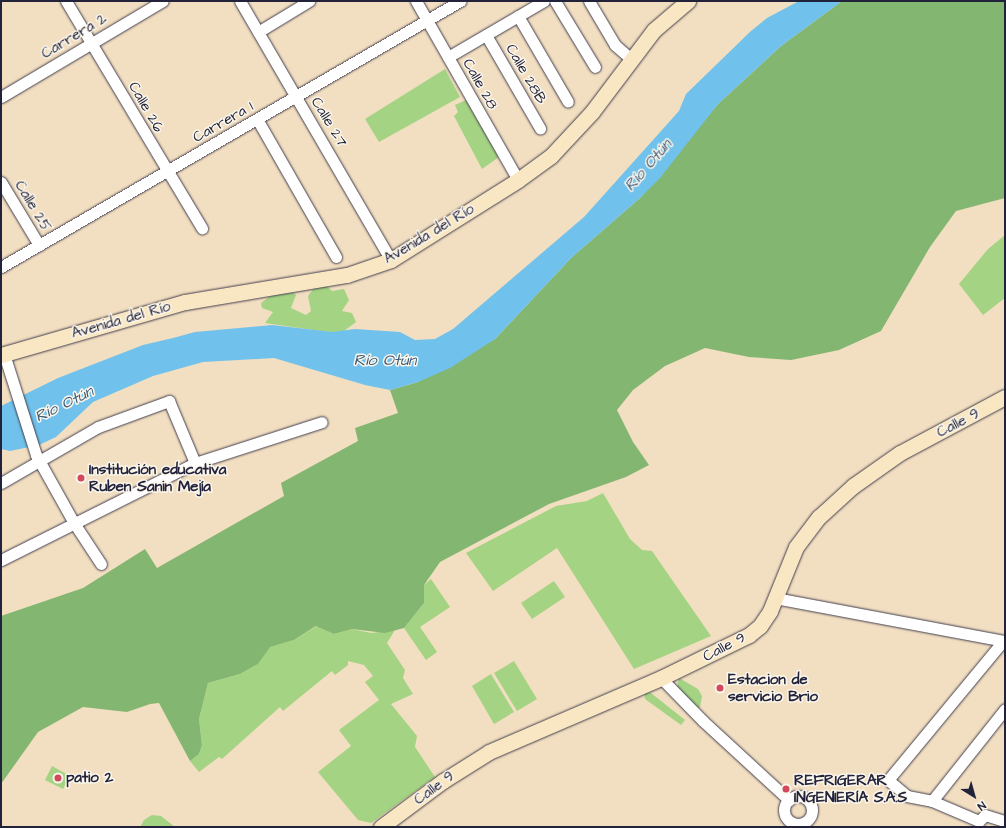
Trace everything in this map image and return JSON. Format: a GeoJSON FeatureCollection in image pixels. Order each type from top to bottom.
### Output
{"type":"FeatureCollection","features":[{"type":"Feature","properties":{"kind":"main road","name":"Avenida del Río"},"geometry":{"type":"LineString","coordinates":[[2,355],[185,302],[347,275],[391,260],[518,180],[574,133],[654,30],[688,1]]}},
{"type":"Feature","properties":{"kind":"main road","name":"Calle 9"},"geometry":{"type":"LineString","coordinates":[[381,827],[443,781],[489,752],[661,678],[749,635],[764,620],[775,598],[796,547],[819,517],[853,486],[900,453],[1005,397]]}},
{"type":"Feature","properties":{"kind":"street","name":"Calle 26"},"geometry":{"type":"LineString","coordinates":[[66,1],[167,172],[202,228]]}},
{"type":"Feature","properties":{"kind":"street","name":"Carrera 2"},"geometry":{"type":"LineString","coordinates":[[1,96],[163,1]]}},
{"type":"Feature","properties":{"kind":"street","name":"Calle 27"},"geometry":{"type":"LineString","coordinates":[[240,1],[391,260]]}},
{"type":"Feature","properties":{"kind":"street"},"geometry":{"type":"LineString","coordinates":[[258,32],[309,1]]}},
{"type":"Feature","properties":{"kind":"street","name":"Calle 28"},"geometry":{"type":"LineString","coordinates":[[416,1],[518,180]]}},
{"type":"Feature","properties":{"kind":"street","name":"Carrera 1"},"geometry":{"type":"LineString","coordinates":[[1,267],[460,1]]}},
{"type":"Feature","properties":{"kind":"street"},"geometry":{"type":"LineString","coordinates":[[448,57],[544,1]]}},
{"type":"Feature","properties":{"kind":"street"},"geometry":{"type":"LineString","coordinates":[[555,1],[595,67]]}},
{"type":"Feature","properties":{"kind":"street"},"geometry":{"type":"LineString","coordinates":[[589,1],[615,45],[632,60]]}},
{"type":"Feature","properties":{"kind":"street","name":"Calle 28B"},"geometry":{"type":"LineString","coordinates":[[518,16],[568,102]]}},
{"type":"Feature","properties":{"kind":"street","name":"Calle 28B"},"geometry":{"type":"LineString","coordinates":[[486,35],[540,128]]}},
{"type":"Feature","properties":{"kind":"street"},"geometry":{"type":"LineString","coordinates":[[257,119],[336,257]]}},
{"type":"Feature","properties":{"kind":"street","name":"Calle 25"},"geometry":{"type":"LineString","coordinates":[[1,182],[39,245]]}},
{"type":"Feature","properties":{"kind":"street"},"geometry":{"type":"LineString","coordinates":[[2,355],[15,385],[38,459],[74,523],[102,564]]}},
{"type":"Feature","properties":{"kind":"street"},"geometry":{"type":"LineString","coordinates":[[1,483],[38,459],[98,427],[169,401],[195,463]]}},
{"type":"Feature","properties":{"kind":"street"},"geometry":{"type":"LineString","coordinates":[[1,560],[195,463],[322,422]]}},
{"type":"Feature","properties":{"kind":"street"},"geometry":{"type":"LineString","coordinates":[[775,598],[1004,641],[888,780],[907,796],[932,800],[978,821],[985,815],[1005,821]]}},
{"type":"Feature","properties":{"kind":"street"},"geometry":{"type":"LineString","coordinates":[[661,678],[703,722],[789,800]]}},
{"type":"Feature","properties":{"kind":"street"},"geometry":{"type":"LineString","coordinates":[[932,800],[1005,709]]}},
{"type":"Feature","properties":{"kind":"street"},"geometry":{"type":"LineString","coordinates":[[797,796],[810,802],[812,811],[809,819],[802,824],[787,824],[784,814],[789,800],[797,796]]}},
{"type":"Feature","properties":{"kind":"street"},"geometry":{"type":"LineString","coordinates":[[809,819],[817,827]]}},
{"type":"Feature","properties":{"kind":"green space"},"geometry":{"type":"Polygon","coordinates":[[[842,1],[1005,1],[1005,198],[956,211],[930,247],[881,331],[839,350],[791,360],[749,357],[705,348],[665,366],[633,390],[617,410],[633,442],[649,465],[626,477],[549,504],[440,562],[424,585],[424,603],[404,628],[385,633],[352,629],[334,634],[316,626],[294,640],[270,647],[258,664],[240,674],[208,683],[199,719],[202,745],[199,754],[190,761],[159,703],[150,704],[127,712],[83,707],[38,732],[1,784],[1,616],[83,588],[145,549],[157,568],[284,496],[281,483],[358,441],[355,428],[398,413],[390,390],[418,382],[495,339],[571,258],[640,198],[718,104],[781,46],[842,1]]]}},
{"type":"Feature","properties":{"kind":"green space"},"geometry":{"type":"Polygon","coordinates":[[[445,69],[460,97],[379,142],[365,119],[445,69]]]}},
{"type":"Feature","properties":{"kind":"green space"},"geometry":{"type":"Polygon","coordinates":[[[466,100],[499,157],[482,169],[454,116],[458,112],[455,105],[466,100]]]}},
{"type":"Feature","properties":{"kind":"green space"},"geometry":{"type":"Polygon","coordinates":[[[1005,235],[1005,298],[983,315],[959,284],[988,249],[1005,235]]]}},
{"type":"Feature","properties":{"kind":"green space"},"geometry":{"type":"Polygon","coordinates":[[[327,286],[332,291],[344,289],[349,300],[342,311],[352,313],[356,322],[340,334],[265,323],[273,312],[262,308],[261,303],[273,294],[293,292],[296,295],[291,308],[306,315],[311,311],[308,296],[315,287],[327,286]]]}},
{"type":"Feature","properties":{"kind":"green space"},"geometry":{"type":"Polygon","coordinates":[[[603,493],[630,539],[642,550],[652,551],[711,636],[634,669],[557,548],[493,591],[466,553],[556,506],[587,501],[603,493]]]}},
{"type":"Feature","properties":{"kind":"green space"},"geometry":{"type":"Polygon","coordinates":[[[431,579],[450,607],[420,627],[437,652],[426,660],[404,628],[424,603],[424,585],[431,579]]]}},
{"type":"Feature","properties":{"kind":"green space"},"geometry":{"type":"Polygon","coordinates":[[[554,581],[565,597],[532,619],[521,603],[554,581]]]}},
{"type":"Feature","properties":{"kind":"green space"},"geometry":{"type":"Polygon","coordinates":[[[317,626],[334,634],[352,629],[371,633],[395,630],[387,643],[405,670],[403,678],[413,694],[391,704],[417,736],[415,747],[435,777],[371,823],[358,820],[318,772],[351,746],[339,730],[379,700],[365,682],[373,676],[364,665],[348,661],[348,665],[335,675],[332,671],[283,711],[280,707],[222,759],[219,757],[199,772],[190,761],[199,754],[202,745],[199,719],[208,683],[240,674],[258,664],[269,647],[294,640],[317,626]]]}},
{"type":"Feature","properties":{"kind":"green space"},"geometry":{"type":"Polygon","coordinates":[[[514,661],[537,699],[517,711],[494,673],[514,661]]]}},
{"type":"Feature","properties":{"kind":"green space"},"geometry":{"type":"Polygon","coordinates":[[[491,674],[514,712],[494,724],[472,686],[491,674]]]}},
{"type":"Feature","properties":{"kind":"green space"},"geometry":{"type":"Polygon","coordinates":[[[679,678],[698,689],[702,696],[700,707],[696,710],[677,688],[679,678]]]}},
{"type":"Feature","properties":{"kind":"green space"},"geometry":{"type":"Polygon","coordinates":[[[644,693],[651,693],[685,720],[681,725],[645,699],[644,693]]]}},
{"type":"Feature","properties":{"kind":"green space","name":"patio 2"},"geometry":{"type":"Polygon","coordinates":[[[52,766],[70,776],[63,789],[45,780],[52,766]]]}},
{"type":"Feature","properties":{"kind":"green space"},"geometry":{"type":"Polygon","coordinates":[[[152,815],[161,816],[175,827],[140,827],[144,820],[152,815]]]}},
{"type":"Feature","properties":{"kind":"water","name":"Río Otún"},"geometry":{"type":"Polygon","coordinates":[[[799,1],[842,1],[781,46],[718,104],[660,178],[640,198],[571,258],[495,339],[450,368],[418,382],[390,390],[365,385],[274,358],[203,362],[153,376],[93,402],[56,437],[39,445],[10,451],[1,449],[1,406],[58,378],[143,345],[195,332],[272,325],[332,332],[355,329],[400,332],[415,340],[435,339],[453,329],[584,217],[679,111],[686,94],[751,31],[767,18],[799,1]]]}},
{"type":"Feature","properties":{"kind":"place","name":"Institución educativa Ruben Sanin Mejía"},"geometry":{"type":"Point","coordinates":[81,478]}},
{"type":"Feature","properties":{"kind":"place","name":"Estacion de servicio Brio"},"geometry":{"type":"Point","coordinates":[720,688]}},
{"type":"Feature","properties":{"kind":"place","name":"patio 2"},"geometry":{"type":"Point","coordinates":[58,778]}},
{"type":"Feature","properties":{"kind":"place","name":"REFRIGERAR INGENIERÍA S.A.S"},"geometry":{"type":"Point","coordinates":[786,789]}}]}
